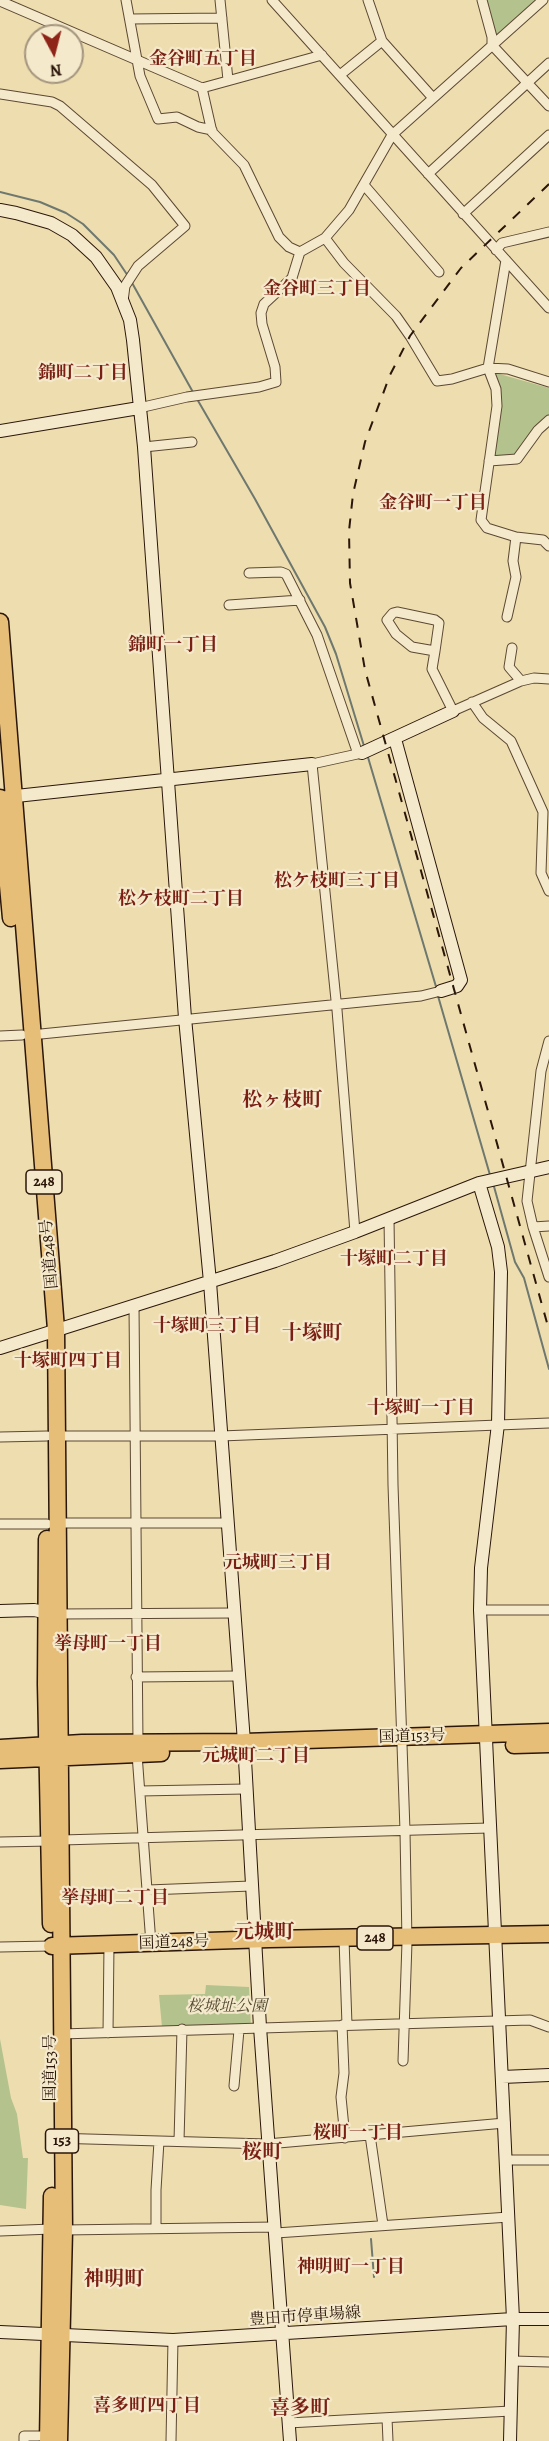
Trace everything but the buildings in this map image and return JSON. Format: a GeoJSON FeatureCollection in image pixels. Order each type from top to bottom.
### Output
{"type":"FeatureCollection","features":[{"type":"Feature","properties":{"kind":"highway","name":"国道248号"},"geometry":{"type":"LineString","coordinates":[[0,622],[4,797],[27,1035],[50,1331],[53,1751]]}},
{"type":"Feature","properties":{"kind":"highway","name":"国道153号"},"geometry":{"type":"LineString","coordinates":[[52,2439],[58,2230],[56,1841],[53,1751],[487,1740],[549,1732]]}},
{"type":"Feature","properties":{"kind":"highway","name":"国道153号"},"geometry":{"type":"LineString","coordinates":[[487,1740],[549,1744]]}},
{"type":"Feature","properties":{"kind":"highway"},"geometry":{"type":"LineString","coordinates":[[0,1748],[53,1751]]}},
{"type":"Feature","properties":{"kind":"highway"},"geometry":{"type":"LineString","coordinates":[[0,1760],[53,1751]]}},
{"type":"Feature","properties":{"kind":"highway","name":"国道248号"},"geometry":{"type":"LineString","coordinates":[[57,1946],[549,1934]]}},
{"type":"Feature","properties":{"kind":"highway","name":"国道153号"},"geometry":{"type":"LineString","coordinates":[[57,1946],[61,2034],[57,2138]]}},
{"type":"Feature","properties":{"kind":"street"},"geometry":{"type":"LineString","coordinates":[[126,0],[140,76],[158,118],[177,117],[198,127],[212,130]]}},
{"type":"Feature","properties":{"kind":"street"},"geometry":{"type":"LineString","coordinates":[[220,0],[228,80]]}},
{"type":"Feature","properties":{"kind":"street"},"geometry":{"type":"LineString","coordinates":[[272,0],[549,308]]}},
{"type":"Feature","properties":{"kind":"street"},"geometry":{"type":"LineString","coordinates":[[368,0],[382,41],[433,98]]}},
{"type":"Feature","properties":{"kind":"street"},"geometry":{"type":"LineString","coordinates":[[483,0],[492,45],[549,106]]}},
{"type":"Feature","properties":{"kind":"street"},"geometry":{"type":"LineString","coordinates":[[0,431],[139,408],[187,397],[259,387],[276,382],[275,367],[261,313],[264,304],[292,278],[300,252],[325,238],[349,210],[392,135],[543,0]]}},
{"type":"Feature","properties":{"kind":"street"},"geometry":{"type":"LineString","coordinates":[[0,1],[202,88],[322,55]]}},
{"type":"Feature","properties":{"kind":"street"},"geometry":{"type":"LineString","coordinates":[[130,19],[222,18]]}},
{"type":"Feature","properties":{"kind":"street"},"geometry":{"type":"LineString","coordinates":[[340,75],[382,41]]}},
{"type":"Feature","properties":{"kind":"street"},"geometry":{"type":"LineString","coordinates":[[428,174],[549,63]]}},
{"type":"Feature","properties":{"kind":"street"},"geometry":{"type":"LineString","coordinates":[[202,88],[212,130],[221,143],[244,165],[279,237],[289,247],[300,252]]}},
{"type":"Feature","properties":{"kind":"street"},"geometry":{"type":"LineString","coordinates":[[0,94],[52,102],[60,106],[152,185],[185,226],[143,261],[126,284],[123,303]]}},
{"type":"Feature","properties":{"kind":"street"},"geometry":{"type":"LineString","coordinates":[[463,214],[549,135]]}},
{"type":"Feature","properties":{"kind":"street"},"geometry":{"type":"LineString","coordinates":[[364,185],[439,272]]}},
{"type":"Feature","properties":{"kind":"street"},"geometry":{"type":"LineString","coordinates":[[0,210],[41,219],[72,235],[96,257],[108,272],[123,303],[133,340],[144,447],[166,780],[185,1018],[210,1282],[237,1676],[244,1746],[267,2144],[290,2441]]}},
{"type":"Feature","properties":{"kind":"street"},"geometry":{"type":"LineString","coordinates":[[496,250],[502,243],[549,232]]}},
{"type":"Feature","properties":{"kind":"street"},"geometry":{"type":"LineString","coordinates":[[325,238],[344,263],[400,323],[437,381],[488,368],[508,369],[549,382]]}},
{"type":"Feature","properties":{"kind":"street"},"geometry":{"type":"LineString","coordinates":[[506,260],[488,368],[498,396],[481,520],[486,528],[516,537],[543,540],[549,546]]}},
{"type":"Feature","properties":{"kind":"street"},"geometry":{"type":"LineString","coordinates":[[489,461],[517,459],[538,430],[549,420]]}},
{"type":"Feature","properties":{"kind":"street"},"geometry":{"type":"LineString","coordinates":[[144,447],[192,442]]}},
{"type":"Feature","properties":{"kind":"street"},"geometry":{"type":"LineString","coordinates":[[507,617],[516,577],[513,561],[516,537]]}},
{"type":"Feature","properties":{"kind":"street"},"geometry":{"type":"LineString","coordinates":[[249,573],[281,572],[286,574],[317,635],[360,753]]}},
{"type":"Feature","properties":{"kind":"street"},"geometry":{"type":"LineString","coordinates":[[229,605],[300,600]]}},
{"type":"Feature","properties":{"kind":"street"},"geometry":{"type":"LineString","coordinates":[[435,651],[412,647],[396,634],[387,620],[397,612],[435,620],[439,623],[435,651],[432,669],[453,711]]}},
{"type":"Feature","properties":{"kind":"street"},"geometry":{"type":"LineString","coordinates":[[512,648],[509,667],[521,681]]}},
{"type":"Feature","properties":{"kind":"street"},"geometry":{"type":"LineString","coordinates":[[4,797],[312,764],[381,746],[521,681],[534,678],[549,679]]}},
{"type":"Feature","properties":{"kind":"street"},"geometry":{"type":"LineString","coordinates":[[472,702],[483,718],[511,741],[543,812],[541,873],[549,891]]}},
{"type":"Feature","properties":{"kind":"street"},"geometry":{"type":"LineString","coordinates":[[0,1036],[335,1004],[437,992],[457,986],[461,980],[395,739]]}},
{"type":"Feature","properties":{"kind":"street"},"geometry":{"type":"LineString","coordinates":[[312,764],[355,1232]]}},
{"type":"Feature","properties":{"kind":"street"},"geometry":{"type":"LineString","coordinates":[[549,1041],[541,1071],[527,1201],[549,1277]]}},
{"type":"Feature","properties":{"kind":"street"},"geometry":{"type":"LineString","coordinates":[[0,1348],[210,1282],[355,1232],[479,1183],[549,1167]]}},
{"type":"Feature","properties":{"kind":"street"},"geometry":{"type":"LineString","coordinates":[[479,1183],[500,1259],[498,1424],[481,1568],[480,1610],[513,2319],[510,2441]]}},
{"type":"Feature","properties":{"kind":"street"},"geometry":{"type":"LineString","coordinates":[[389,1219],[392,1428],[407,1937],[403,2061]]}},
{"type":"Feature","properties":{"kind":"street"},"geometry":{"type":"LineString","coordinates":[[533,1227],[549,1226]]}},
{"type":"Feature","properties":{"kind":"street"},"geometry":{"type":"LineString","coordinates":[[134,1306],[137,1749],[151,1944]]}},
{"type":"Feature","properties":{"kind":"street"},"geometry":{"type":"LineString","coordinates":[[0,1437],[221,1436],[549,1423]]}},
{"type":"Feature","properties":{"kind":"street"},"geometry":{"type":"LineString","coordinates":[[0,1524],[227,1523]]}},
{"type":"Feature","properties":{"kind":"street"},"geometry":{"type":"LineString","coordinates":[[480,1610],[549,1610]]}},
{"type":"Feature","properties":{"kind":"street"},"geometry":{"type":"LineString","coordinates":[[0,1611],[136,1614],[234,1613]]}},
{"type":"Feature","properties":{"kind":"street"},"geometry":{"type":"LineString","coordinates":[[136,1677],[237,1676]]}},
{"type":"Feature","properties":{"kind":"street"},"geometry":{"type":"LineString","coordinates":[[140,1791],[245,1789]]}},
{"type":"Feature","properties":{"kind":"street"},"geometry":{"type":"LineString","coordinates":[[0,1842],[489,1828]]}},
{"type":"Feature","properties":{"kind":"street"},"geometry":{"type":"LineString","coordinates":[[148,1890],[251,1886]]}},
{"type":"Feature","properties":{"kind":"street"},"geometry":{"type":"LineString","coordinates":[[344,1939],[344,2073],[341,2097],[345,2138]]}},
{"type":"Feature","properties":{"kind":"street"},"geometry":{"type":"LineString","coordinates":[[108,2032],[110,1945]]}},
{"type":"Feature","properties":{"kind":"street"},"geometry":{"type":"LineString","coordinates":[[0,1947],[57,1946]]}},
{"type":"Feature","properties":{"kind":"street"},"geometry":{"type":"LineString","coordinates":[[61,2034],[530,2020],[549,2027]]}},
{"type":"Feature","properties":{"kind":"street"},"geometry":{"type":"LineString","coordinates":[[179,2141],[182,2029]]}},
{"type":"Feature","properties":{"kind":"street"},"geometry":{"type":"LineString","coordinates":[[234,2086],[239,2030]]}},
{"type":"Feature","properties":{"kind":"street"},"geometry":{"type":"LineString","coordinates":[[502,2077],[549,2075]]}},
{"type":"Feature","properties":{"kind":"street"},"geometry":{"type":"LineString","coordinates":[[57,2138],[267,2144],[505,2123]]}},
{"type":"Feature","properties":{"kind":"street"},"geometry":{"type":"LineString","coordinates":[[370,2135],[383,2225]]}},
{"type":"Feature","properties":{"kind":"street"},"geometry":{"type":"LineString","coordinates":[[156,2228],[159,2141]]}},
{"type":"Feature","properties":{"kind":"street"},"geometry":{"type":"LineString","coordinates":[[507,2160],[549,2160]]}},
{"type":"Feature","properties":{"kind":"street"},"geometry":{"type":"LineString","coordinates":[[0,2231],[156,2228],[275,2230],[508,2217]]}},
{"type":"Feature","properties":{"kind":"street","name":"豊田市停車場線"},"geometry":{"type":"LineString","coordinates":[[0,2332],[173,2340],[513,2319],[549,2319]]}},
{"type":"Feature","properties":{"kind":"street"},"geometry":{"type":"LineString","coordinates":[[171,2441],[173,2340]]}},
{"type":"Feature","properties":{"kind":"street"},"geometry":{"type":"LineString","coordinates":[[513,2361],[549,2362]]}},
{"type":"Feature","properties":{"kind":"street"},"geometry":{"type":"LineString","coordinates":[[288,2423],[511,2411]]}},
{"type":"Feature","properties":{"kind":"street"},"geometry":{"type":"LineString","coordinates":[[387,2418],[388,2441]]}},
{"type":"Feature","properties":{"kind":"street"},"geometry":{"type":"LineString","coordinates":[[24,2441],[24,2436],[52,2439]]}},
{"type":"Feature","properties":{"kind":"green space"},"geometry":{"type":"Polygon","coordinates":[[[487,0],[539,0],[497,37],[487,0]]]}},
{"type":"Feature","properties":{"kind":"green space"},"geometry":{"type":"Polygon","coordinates":[[[496,373],[549,388],[549,418],[517,457],[500,457],[493,454],[501,394],[496,373]]]}},
{"type":"Feature","properties":{"kind":"green space","name":"桜城址公園"},"geometry":{"type":"Polygon","coordinates":[[[206,1985],[249,1987],[251,2027],[162,2027],[159,1995],[205,1994],[206,1985]]]}},
{"type":"Feature","properties":{"kind":"green space"},"geometry":{"type":"Polygon","coordinates":[[[0,2039],[11,2098],[17,2114],[23,2158],[28,2158],[26,2209],[0,2205],[0,2039]]]}},
{"type":"Feature","properties":{"kind":"waterway"},"geometry":{"type":"LineString","coordinates":[[0,192],[40,202],[66,213],[83,224],[114,255],[128,276]]}},
{"type":"Feature","properties":{"kind":"waterway"},"geometry":{"type":"LineString","coordinates":[[131,281],[194,394]]}},
{"type":"Feature","properties":{"kind":"waterway"},"geometry":{"type":"LineString","coordinates":[[197,399],[325,627],[336,654],[364,746]]}},
{"type":"Feature","properties":{"kind":"waterway"},"geometry":{"type":"LineString","coordinates":[[367,754],[437,990]]}},
{"type":"Feature","properties":{"kind":"waterway"},"geometry":{"type":"LineString","coordinates":[[438,996],[490,1175]]}},
{"type":"Feature","properties":{"kind":"waterway"},"geometry":{"type":"LineString","coordinates":[[493,1183],[515,1262],[524,1278],[549,1369]]}},
{"type":"Feature","properties":{"kind":"waterway"},"geometry":{"type":"LineString","coordinates":[[371,2239],[374,2277]]}},
{"type":"Feature","properties":{"kind":"railway"},"geometry":{"type":"LineString","coordinates":[[549,184],[461,268],[410,336],[390,375],[365,442],[353,494],[349,531],[350,583],[365,670],[549,1330]]}},
{"type":"Feature","properties":{"kind":"district","name":"金谷町五丁目"},"geometry":{"type":"Point","coordinates":[203,60]}},
{"type":"Feature","properties":{"kind":"district","name":"金谷町三丁目"},"geometry":{"type":"Point","coordinates":[317,290]}},
{"type":"Feature","properties":{"kind":"district","name":"錦町二丁目"},"geometry":{"type":"Point","coordinates":[83,374]}},
{"type":"Feature","properties":{"kind":"district","name":"金谷町一丁目"},"geometry":{"type":"Point","coordinates":[433,504]}},
{"type":"Feature","properties":{"kind":"district","name":"錦町一丁目"},"geometry":{"type":"Point","coordinates":[173,646]}},
{"type":"Feature","properties":{"kind":"district","name":"松ケ枝町三丁目"},"geometry":{"type":"Point","coordinates":[337,882]}},
{"type":"Feature","properties":{"kind":"district","name":"松ケ枝町二丁目"},"geometry":{"type":"Point","coordinates":[181,900]}},
{"type":"Feature","properties":{"kind":"district","name":"松ヶ枝町"},"geometry":{"type":"Point","coordinates":[282,1101]}},
{"type":"Feature","properties":{"kind":"district","name":"十塚町二丁目"},"geometry":{"type":"Point","coordinates":[394,1260]}},
{"type":"Feature","properties":{"kind":"district","name":"十塚町三丁目"},"geometry":{"type":"Point","coordinates":[207,1327]}},
{"type":"Feature","properties":{"kind":"district","name":"十塚町"},"geometry":{"type":"Point","coordinates":[312,1334]}},
{"type":"Feature","properties":{"kind":"district","name":"十塚町四丁目"},"geometry":{"type":"Point","coordinates":[68,1362]}},
{"type":"Feature","properties":{"kind":"district","name":"十塚町一丁目"},"geometry":{"type":"Point","coordinates":[421,1409]}},
{"type":"Feature","properties":{"kind":"district","name":"元城町三丁目"},"geometry":{"type":"Point","coordinates":[278,1564]}},
{"type":"Feature","properties":{"kind":"district","name":"挙母町一丁目"},"geometry":{"type":"Point","coordinates":[108,1645]}},
{"type":"Feature","properties":{"kind":"district","name":"元城町二丁目"},"geometry":{"type":"Point","coordinates":[256,1757]}},
{"type":"Feature","properties":{"kind":"district","name":"挙母町二丁目"},"geometry":{"type":"Point","coordinates":[115,1899]}},
{"type":"Feature","properties":{"kind":"district","name":"元城町"},"geometry":{"type":"Point","coordinates":[264,1933]}},
{"type":"Feature","properties":{"kind":"district","name":"桜町一丁目"},"geometry":{"type":"Point","coordinates":[358,2134]}},
{"type":"Feature","properties":{"kind":"district","name":"桜町"},"geometry":{"type":"Point","coordinates":[262,2153]}},
{"type":"Feature","properties":{"kind":"district","name":"神明町一丁目"},"geometry":{"type":"Point","coordinates":[351,2268]}},
{"type":"Feature","properties":{"kind":"district","name":"神明町"},"geometry":{"type":"Point","coordinates":[114,2280]}},
{"type":"Feature","properties":{"kind":"district","name":"喜多町四丁目"},"geometry":{"type":"Point","coordinates":[147,2407]}},
{"type":"Feature","properties":{"kind":"district","name":"喜多町"},"geometry":{"type":"Point","coordinates":[300,2409]}}]}
